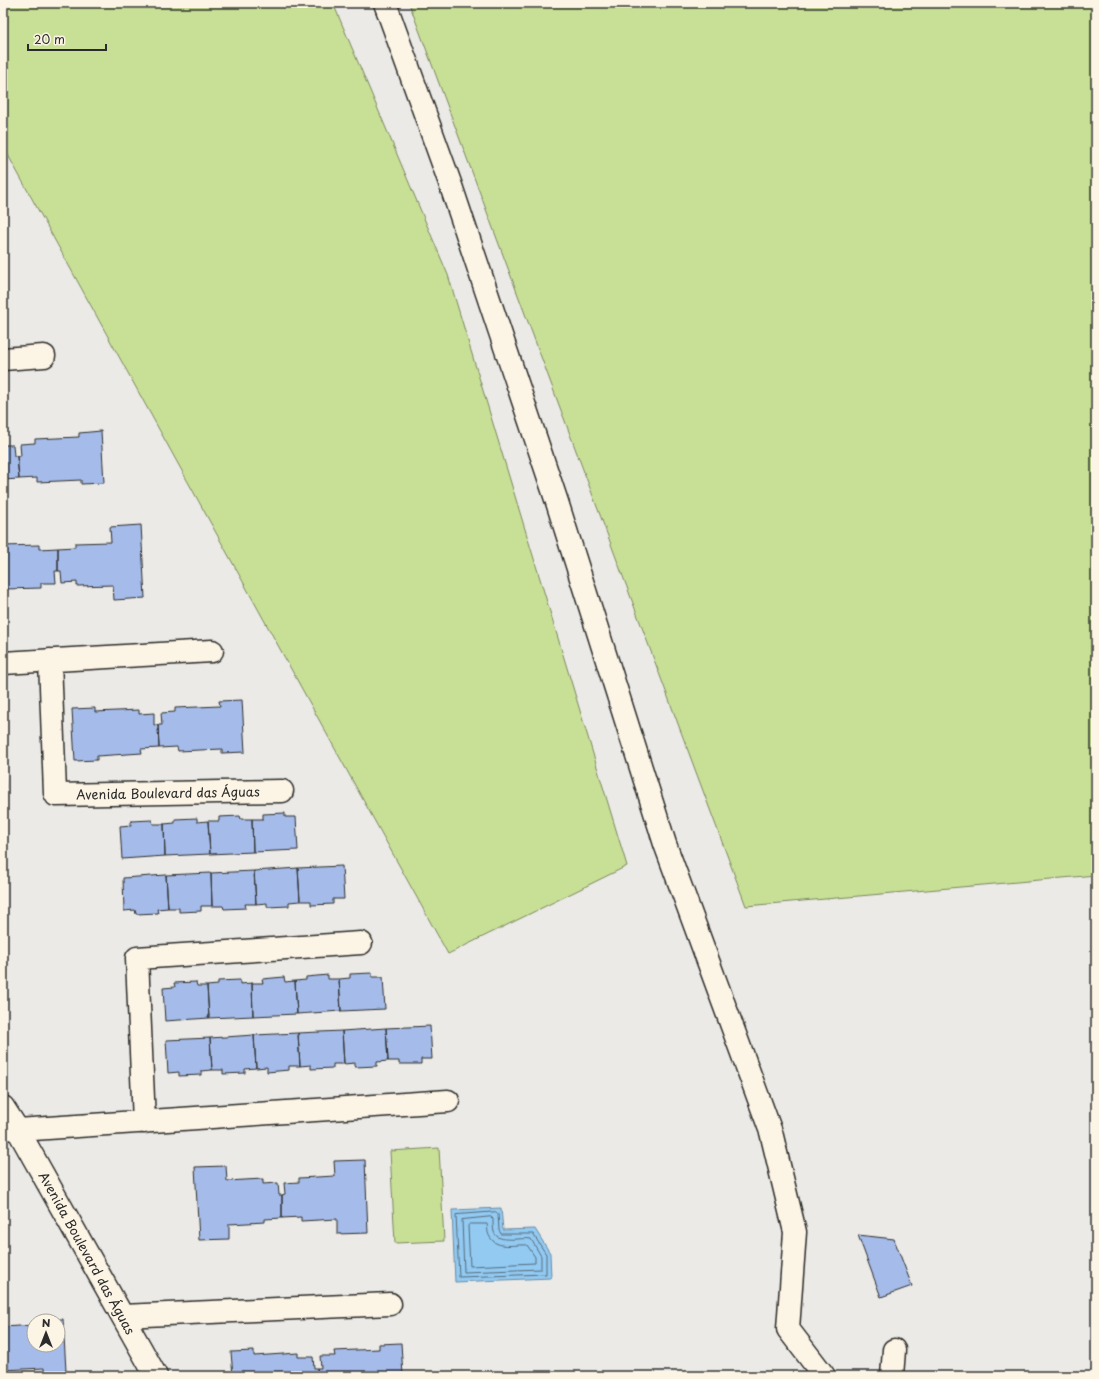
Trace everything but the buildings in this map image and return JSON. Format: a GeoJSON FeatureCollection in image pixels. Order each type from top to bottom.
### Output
{"type":"FeatureCollection","features":[{"type":"Feature","properties":{"kind":"street"},"geometry":{"type":"LineString","coordinates":[[385,3],[450,183],[557,502],[665,844],[771,1132],[795,1232],[788,1329],[824,1376]]}},
{"type":"Feature","properties":{"kind":"street"},"geometry":{"type":"LineString","coordinates":[[3,359],[44,356]]}},
{"type":"Feature","properties":{"kind":"street"},"geometry":{"type":"LineString","coordinates":[[3,663],[212,651]]}},
{"type":"Feature","properties":{"kind":"street","name":"Avenida Boulevard das Águas"},"geometry":{"type":"LineString","coordinates":[[50,660],[55,793],[58,796],[282,790]]}},
{"type":"Feature","properties":{"kind":"street"},"geometry":{"type":"LineString","coordinates":[[144,1122],[137,958],[361,943]]}},
{"type":"Feature","properties":{"kind":"street"},"geometry":{"type":"LineString","coordinates":[[11,1128],[144,1122],[448,1101]]}},
{"type":"Feature","properties":{"kind":"street","name":"Avenida Boulevard das Águas"},"geometry":{"type":"LineString","coordinates":[[3,1107],[11,1128],[156,1376]]}},
{"type":"Feature","properties":{"kind":"street"},"geometry":{"type":"LineString","coordinates":[[122,1316],[390,1304]]}},
{"type":"Feature","properties":{"kind":"street"},"geometry":{"type":"LineString","coordinates":[[892,1376],[894,1350]]}},
{"type":"Feature","properties":{"kind":"green space"},"geometry":{"type":"Polygon","coordinates":[[[3,3],[333,3],[448,275],[627,866],[448,954],[3,146],[3,3]]]}},
{"type":"Feature","properties":{"kind":"green space"},"geometry":{"type":"Polygon","coordinates":[[[409,3],[1096,3],[1096,875],[746,906],[409,3]]]}},
{"type":"Feature","properties":{"kind":"green space"},"geometry":{"type":"Polygon","coordinates":[[[439,1148],[444,1241],[395,1243],[390,1151],[439,1148]]]}},
{"type":"Feature","properties":{"kind":"water"},"geometry":{"type":"Polygon","coordinates":[[[501,1208],[503,1230],[535,1229],[550,1253],[551,1278],[455,1282],[452,1210],[501,1208]]]}}]}
